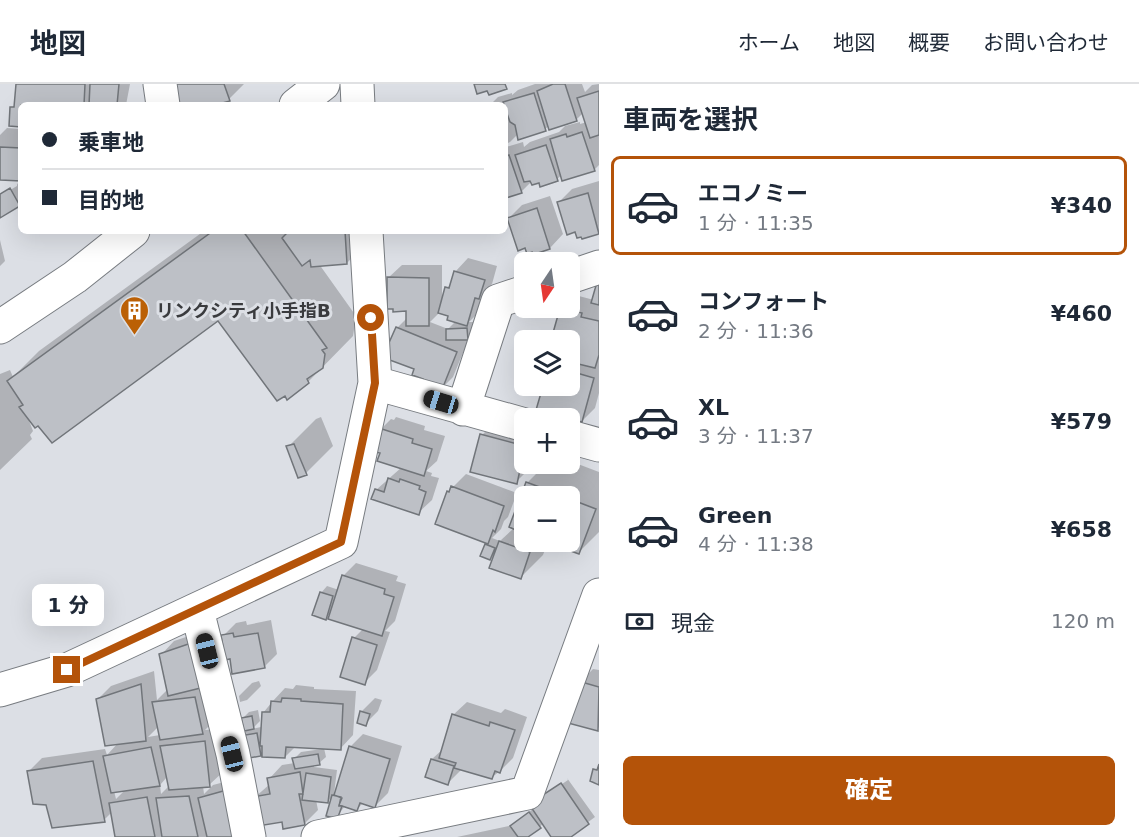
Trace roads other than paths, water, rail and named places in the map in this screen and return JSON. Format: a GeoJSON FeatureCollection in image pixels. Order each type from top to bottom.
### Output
{"type":"FeatureCollection","features":[{"type":"Feature","properties":{"kind":"street"},"geometry":{"type":"LineString","coordinates":[[160,84],[162,102]]}},
{"type":"Feature","properties":{"kind":"street"},"geometry":{"type":"LineString","coordinates":[[300,102],[323,84]]}},
{"type":"Feature","properties":{"kind":"street"},"geometry":{"type":"LineString","coordinates":[[357,84],[358,102]]}},
{"type":"Feature","properties":{"kind":"street"},"geometry":{"type":"LineString","coordinates":[[0,327],[75,277],[129,234]]}},
{"type":"Feature","properties":{"kind":"street"},"geometry":{"type":"LineString","coordinates":[[0,690],[67,670],[341,542],[375,383],[366,234]]}},
{"type":"Feature","properties":{"kind":"street"},"geometry":{"type":"LineString","coordinates":[[580,274],[599,267]]}},
{"type":"Feature","properties":{"kind":"street"},"geometry":{"type":"LineString","coordinates":[[462,409],[498,300],[514,295]]}},
{"type":"Feature","properties":{"kind":"street"},"geometry":{"type":"LineString","coordinates":[[375,383],[514,422]]}},
{"type":"Feature","properties":{"kind":"street"},"geometry":{"type":"LineString","coordinates":[[580,440],[599,445]]}},
{"type":"Feature","properties":{"kind":"street"},"geometry":{"type":"LineString","coordinates":[[318,837],[527,793],[599,595]]}},
{"type":"Feature","properties":{"kind":"street"},"geometry":{"type":"LineString","coordinates":[[197,610],[232,754],[249,837]]}},
{"type":"Feature","properties":{"kind":"place","name":"リンクシティ小手指B"},"geometry":{"type":"Point","coordinates":[135,336]}}]}
